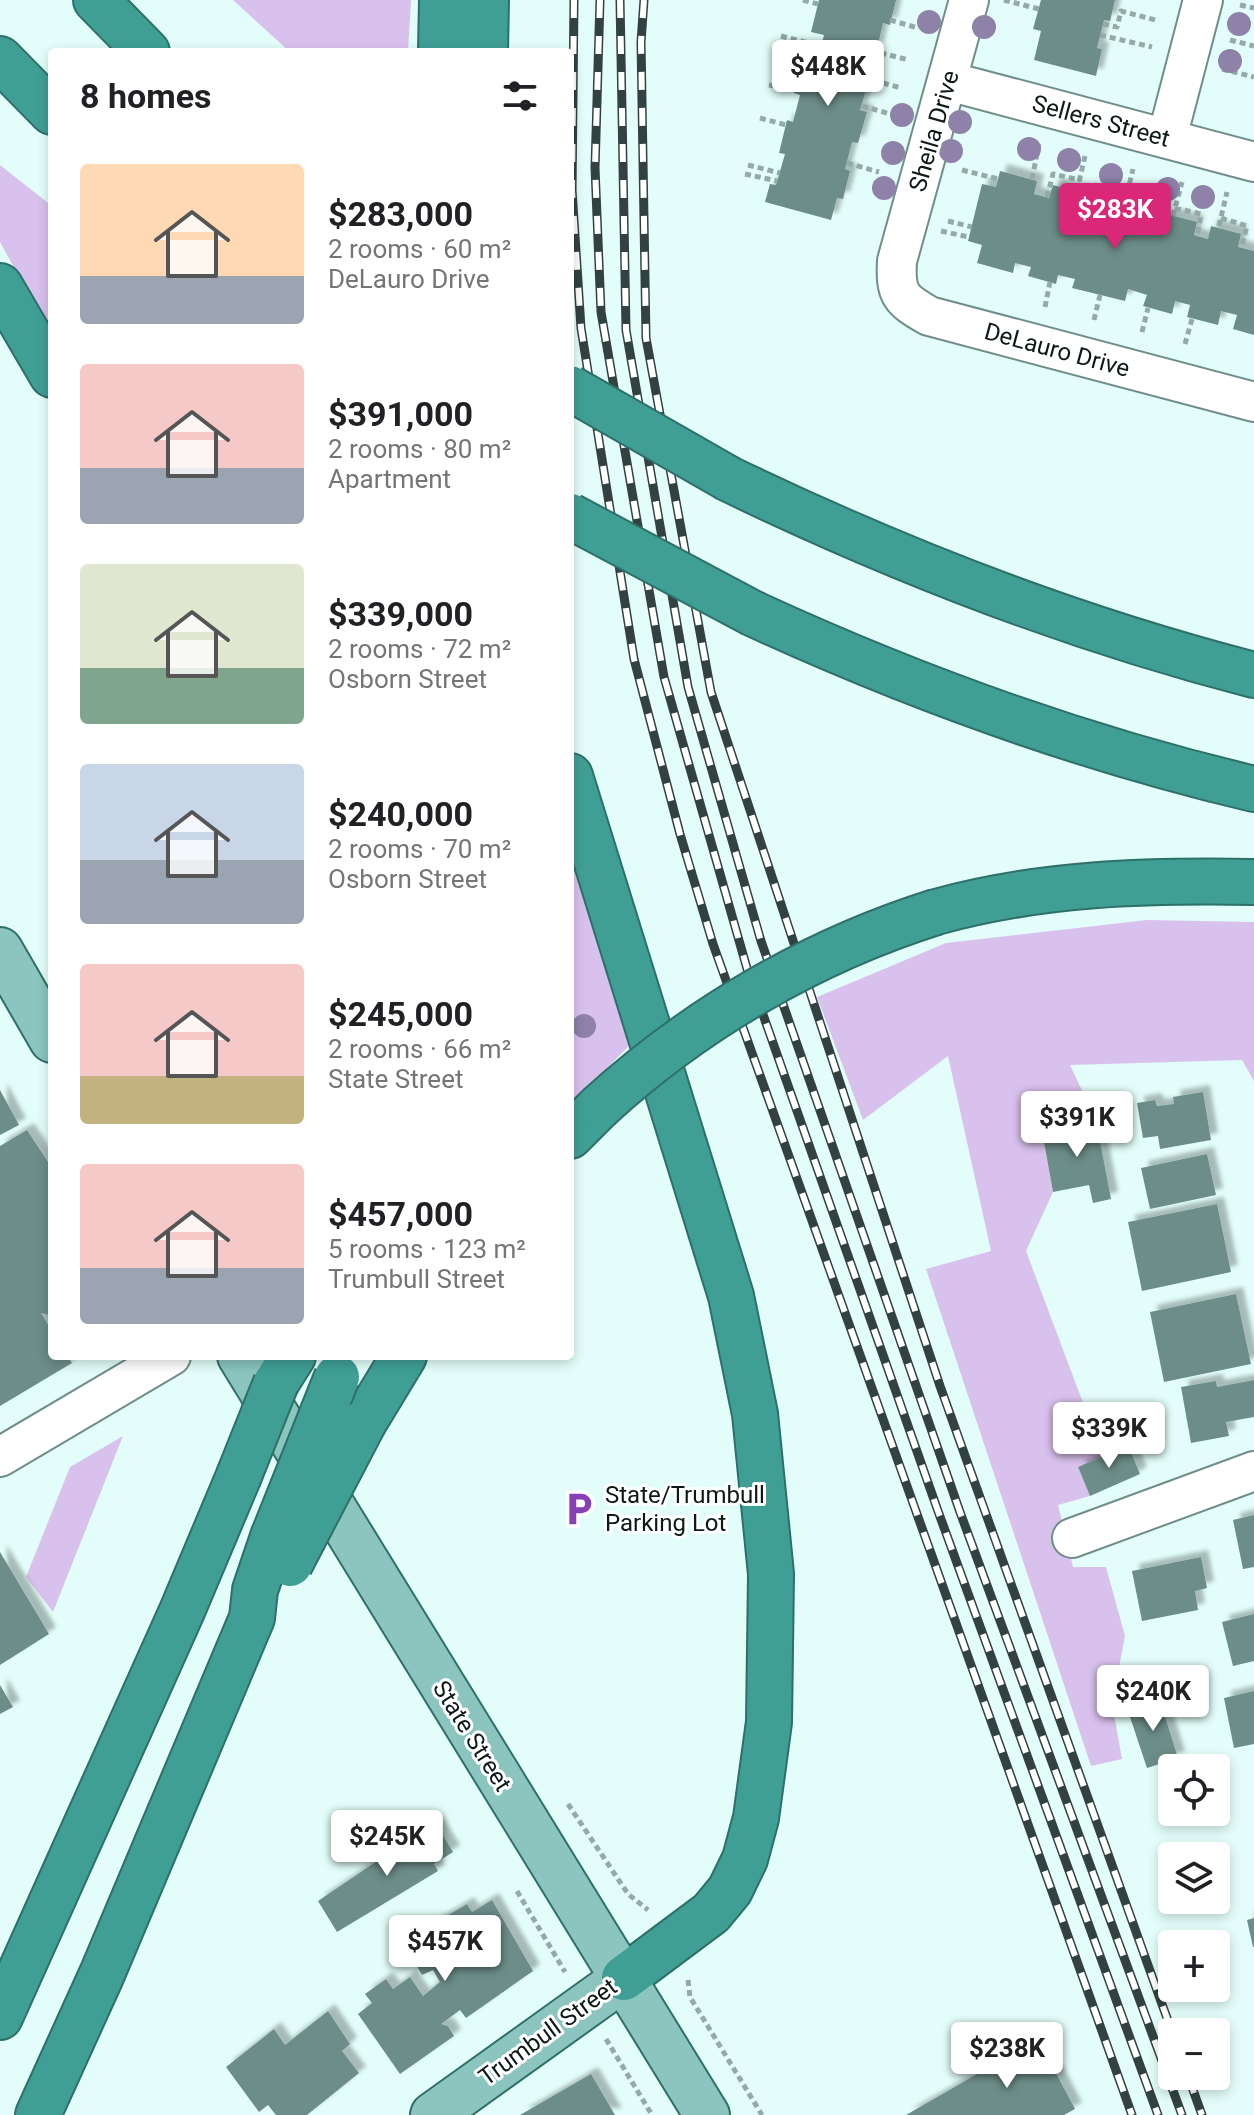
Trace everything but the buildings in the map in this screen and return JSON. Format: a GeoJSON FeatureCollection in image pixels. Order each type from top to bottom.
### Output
{"type":"FeatureCollection","features":[{"type":"Feature","properties":{"kind":"highway"},"geometry":{"type":"LineString","coordinates":[[96,0],[143,48]]}},
{"type":"Feature","properties":{"kind":"highway"},"geometry":{"type":"LineString","coordinates":[[441,48],[442,0]]}},
{"type":"Feature","properties":{"kind":"highway"},"geometry":{"type":"LineString","coordinates":[[485,48],[486,0]]}},
{"type":"Feature","properties":{"kind":"highway"},"geometry":{"type":"LineString","coordinates":[[0,59],[48,108]]}},
{"type":"Feature","properties":{"kind":"highway"},"geometry":{"type":"LineString","coordinates":[[0,286],[48,368]]}},
{"type":"Feature","properties":{"kind":"highway"},"geometry":{"type":"LineString","coordinates":[[574,390],[729,479],[831,528],[973,588],[1114,636],[1254,675]]}},
{"type":"Feature","properties":{"kind":"highway"},"geometry":{"type":"LineString","coordinates":[[574,518],[754,614],[826,647],[997,713],[1142,759],[1254,789]]}},
{"type":"Feature","properties":{"kind":"highway"},"geometry":{"type":"LineString","coordinates":[[574,789],[731,1296],[755,1414],[771,1574],[769,1722],[756,1818],[745,1859],[730,1890],[711,1913],[624,1978]]}},
{"type":"Feature","properties":{"kind":"highway"},"geometry":{"type":"LineString","coordinates":[[585,1122],[675,1045],[749,997],[832,952],[936,912],[1004,896],[1063,887],[1168,881],[1254,882]]}},
{"type":"Feature","properties":{"kind":"highway"},"geometry":{"type":"LineString","coordinates":[[38,2115],[102,1974],[252,1618],[255,1590],[402,1360]]}},
{"type":"Feature","properties":{"kind":"highway"},"geometry":{"type":"LineString","coordinates":[[0,2017],[182,1611],[282,1365]]}},
{"type":"Feature","properties":{"kind":"highway"},"geometry":{"type":"LineString","coordinates":[[281,1551],[340,1366]]}},
{"type":"Feature","properties":{"kind":"main road"},"geometry":{"type":"LineString","coordinates":[[0,950],[48,1033]]}},
{"type":"Feature","properties":{"kind":"main road","name":"State Street"},"geometry":{"type":"LineString","coordinates":[[242,1360],[405,1630],[707,2115]]}},
{"type":"Feature","properties":{"kind":"main road","name":"Trumbull Street"},"geometry":{"type":"LineString","coordinates":[[433,2115],[624,1978]]}},
{"type":"Feature","properties":{"kind":"street","name":"Sheila Drive"},"geometry":{"type":"LineString","coordinates":[[897,261],[969,0]]}},
{"type":"Feature","properties":{"kind":"street"},"geometry":{"type":"LineString","coordinates":[[1167,138],[1219,2]]}},
{"type":"Feature","properties":{"kind":"street","name":"Sellers Street"},"geometry":{"type":"LineString","coordinates":[[948,81],[1254,162]]}},
{"type":"Feature","properties":{"kind":"street","name":"DeLauro Drive"},"geometry":{"type":"LineString","coordinates":[[897,261],[896,280],[904,301],[929,316],[1254,402]]}},
{"type":"Feature","properties":{"kind":"street"},"geometry":{"type":"LineString","coordinates":[[0,1457],[164,1360]]}},
{"type":"Feature","properties":{"kind":"street"},"geometry":{"type":"LineString","coordinates":[[1072,1538],[1254,1471]]}},
{"type":"Feature","properties":{"kind":"path"},"geometry":{"type":"LineString","coordinates":[[803,0],[818,4]]}},
{"type":"Feature","properties":{"kind":"path"},"geometry":{"type":"LineString","coordinates":[[1003,0],[1039,9]]}},
{"type":"Feature","properties":{"kind":"path"},"geometry":{"type":"LineString","coordinates":[[1219,2],[1254,8]]}},
{"type":"Feature","properties":{"kind":"path"},"geometry":{"type":"LineString","coordinates":[[1103,24],[1117,27],[1121,11],[1168,23]]}},
{"type":"Feature","properties":{"kind":"path"},"geometry":{"type":"LineString","coordinates":[[890,20],[918,28]]}},
{"type":"Feature","properties":{"kind":"path"},"geometry":{"type":"LineString","coordinates":[[1100,35],[1161,49]]}},
{"type":"Feature","properties":{"kind":"path"},"geometry":{"type":"LineString","coordinates":[[781,36],[821,46]]}},
{"type":"Feature","properties":{"kind":"path"},"geometry":{"type":"LineString","coordinates":[[1225,39],[1254,46]]}},
{"type":"Feature","properties":{"kind":"path"},"geometry":{"type":"LineString","coordinates":[[861,48],[909,60]]}},
{"type":"Feature","properties":{"kind":"path"},"geometry":{"type":"LineString","coordinates":[[1218,67],[1254,77]]}},
{"type":"Feature","properties":{"kind":"path"},"geometry":{"type":"LineString","coordinates":[[854,75],[901,88]]}},
{"type":"Feature","properties":{"kind":"path"},"geometry":{"type":"LineString","coordinates":[[769,85],[795,90]]}},
{"type":"Feature","properties":{"kind":"path"},"geometry":{"type":"LineString","coordinates":[[862,106],[894,115]]}},
{"type":"Feature","properties":{"kind":"path"},"geometry":{"type":"LineString","coordinates":[[760,118],[786,125]]}},
{"type":"Feature","properties":{"kind":"path"},"geometry":{"type":"LineString","coordinates":[[1032,179],[1040,139]]}},
{"type":"Feature","properties":{"kind":"path"},"geometry":{"type":"LineString","coordinates":[[1077,191],[1086,151]]}},
{"type":"Feature","properties":{"kind":"path"},"geometry":{"type":"LineString","coordinates":[[847,163],[879,172]]}},
{"type":"Feature","properties":{"kind":"path"},"geometry":{"type":"LineString","coordinates":[[1125,203],[1134,164]]}},
{"type":"Feature","properties":{"kind":"path"},"geometry":{"type":"LineString","coordinates":[[748,165],[780,173]]}},
{"type":"Feature","properties":{"kind":"path"},"geometry":{"type":"LineString","coordinates":[[957,169],[998,179]]}},
{"type":"Feature","properties":{"kind":"path"},"geometry":{"type":"LineString","coordinates":[[745,174],[777,181]]}},
{"type":"Feature","properties":{"kind":"path"},"geometry":{"type":"LineString","coordinates":[[1047,197],[1053,174],[1080,180]]}},
{"type":"Feature","properties":{"kind":"path"},"geometry":{"type":"LineString","coordinates":[[1173,216],[1183,177]]}},
{"type":"Feature","properties":{"kind":"path"},"geometry":{"type":"LineString","coordinates":[[1089,210],[1096,185],[1157,201],[1151,225]]}},
{"type":"Feature","properties":{"kind":"path"},"geometry":{"type":"LineString","coordinates":[[1219,226],[1228,189]]}},
{"type":"Feature","properties":{"kind":"path"},"geometry":{"type":"LineString","coordinates":[[1175,208],[1201,214],[1197,236]]}},
{"type":"Feature","properties":{"kind":"path"},"geometry":{"type":"LineString","coordinates":[[1221,218],[1247,226],[1241,248]]}},
{"type":"Feature","properties":{"kind":"path"},"geometry":{"type":"LineString","coordinates":[[943,220],[972,227]]}},
{"type":"Feature","properties":{"kind":"path"},"geometry":{"type":"LineString","coordinates":[[940,231],[969,237]]}},
{"type":"Feature","properties":{"kind":"path"},"geometry":{"type":"LineString","coordinates":[[1045,307],[1050,282]]}},
{"type":"Feature","properties":{"kind":"path"},"geometry":{"type":"LineString","coordinates":[[1094,320],[1100,295]]}},
{"type":"Feature","properties":{"kind":"path"},"geometry":{"type":"LineString","coordinates":[[1142,332],[1148,308]]}},
{"type":"Feature","properties":{"kind":"path"},"geometry":{"type":"LineString","coordinates":[[1185,344],[1192,319]]}},
{"type":"Feature","properties":{"kind":"shaded area"},"geometry":{"type":"Polygon","coordinates":[[[233,0],[411,0],[408,48],[286,48],[233,0]]]}},
{"type":"Feature","properties":{"kind":"shaded area"},"geometry":{"type":"Polygon","coordinates":[[[0,165],[48,203],[48,330],[0,242],[0,165]]]}},
{"type":"Feature","properties":{"kind":"shaded area"},"geometry":{"type":"Polygon","coordinates":[[[574,837],[640,1035],[574,1101],[574,837]]]}},
{"type":"Feature","properties":{"kind":"shaded area"},"geometry":{"type":"Polygon","coordinates":[[[1147,920],[1254,922],[1254,1081],[1242,1060],[1070,1065],[1096,1120],[1042,1131],[1053,1192],[1026,1251],[1103,1456],[1078,1467],[1090,1496],[1058,1505],[1073,1567],[1106,1567],[1125,1636],[1112,1703],[1122,1759],[1091,1766],[926,1269],[991,1251],[948,1056],[863,1120],[817,997],[946,943],[1147,920]]]}},
{"type":"Feature","properties":{"kind":"shaded area"},"geometry":{"type":"Polygon","coordinates":[[[123,1436],[53,1612],[26,1577],[70,1467],[123,1436]]]}},
{"type":"Feature","properties":{"kind":"railway"},"geometry":{"type":"LineString","coordinates":[[573,48],[574,0]]}},
{"type":"Feature","properties":{"kind":"railway"},"geometry":{"type":"LineString","coordinates":[[600,0],[595,168],[601,312],[664,677],[748,972],[938,1511],[1158,2115]]}},
{"type":"Feature","properties":{"kind":"railway"},"geometry":{"type":"LineString","coordinates":[[620,0],[626,330],[688,687],[761,941],[960,1512],[1182,2115]]}},
{"type":"Feature","properties":{"kind":"railway"},"geometry":{"type":"LineString","coordinates":[[644,0],[641,42],[646,338],[711,692],[940,1386],[1167,2018]]}},
{"type":"Feature","properties":{"kind":"railway"},"geometry":{"type":"LineString","coordinates":[[574,221],[581,328],[634,659],[680,834],[713,944],[1132,2115]]}},
{"type":"Feature","properties":{"kind":"railway"},"geometry":{"type":"LineString","coordinates":[[1193,2090],[1202,2115]]}},
{"type":"Feature","properties":{"kind":"place","name":"State/Trumbull Parking Lot"},"geometry":{"type":"Point","coordinates":[579,1509]}}]}
